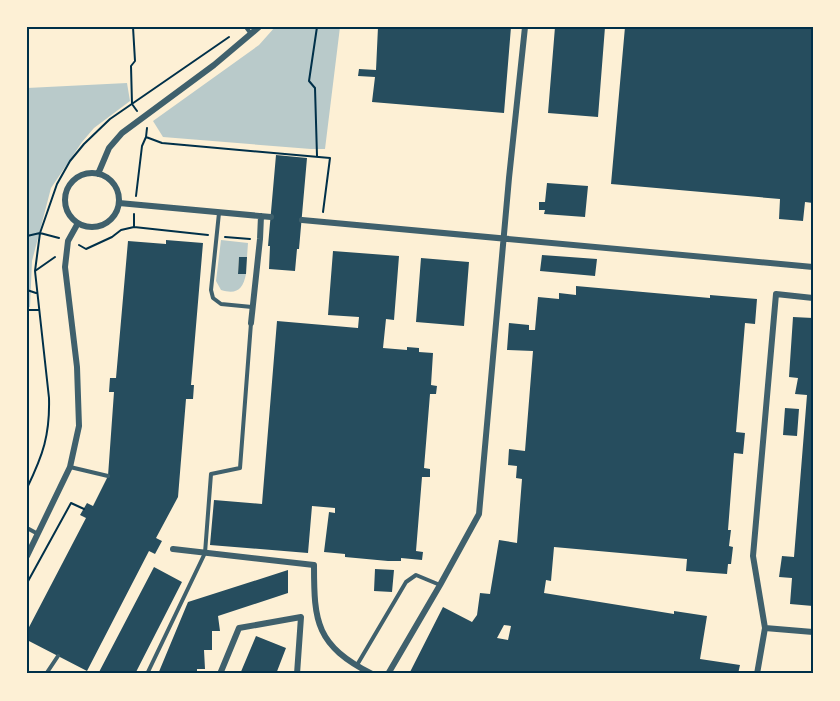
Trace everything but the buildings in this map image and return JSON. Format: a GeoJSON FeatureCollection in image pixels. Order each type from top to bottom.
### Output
{"type":"FeatureCollection","features":[{"type":"Feature","properties":{"kind":"street"},"geometry":{"type":"LineString","coordinates":[[99,174],[109,148],[122,133],[259,27]]}},
{"type":"Feature","properties":{"kind":"street"},"geometry":{"type":"LineString","coordinates":[[388,674],[479,514],[503,237],[525,27]]}},
{"type":"Feature","properties":{"kind":"street"},"geometry":{"type":"LineString","coordinates":[[89,173],[99,174],[114,184],[119,203],[116,212],[104,224],[95,227],[78,223],[70,217],[65,199],[72,182],[89,173]]}},
{"type":"Feature","properties":{"kind":"street"},"geometry":{"type":"LineString","coordinates":[[119,203],[271,217]]}},
{"type":"Feature","properties":{"kind":"street"},"geometry":{"type":"LineString","coordinates":[[251,323],[261,216]]}},
{"type":"Feature","properties":{"kind":"street"},"geometry":{"type":"LineString","coordinates":[[302,220],[813,267]]}},
{"type":"Feature","properties":{"kind":"street"},"geometry":{"type":"LineString","coordinates":[[27,556],[70,467],[79,426],[80,401],[65,267],[69,241],[78,223]]}},
{"type":"Feature","properties":{"kind":"street"},"geometry":{"type":"LineString","coordinates":[[758,674],[765,628],[753,556],[776,294],[813,298]]}},
{"type":"Feature","properties":{"kind":"street"},"geometry":{"type":"LineString","coordinates":[[172,549],[314,565],[314,606],[320,630],[333,647],[357,666],[372,674]]}},
{"type":"Feature","properties":{"kind":"street"},"geometry":{"type":"LineString","coordinates":[[220,674],[239,628],[301,617],[297,674]]}},
{"type":"Feature","properties":{"kind":"street"},"geometry":{"type":"LineString","coordinates":[[765,628],[813,632]]}},
{"type":"Feature","properties":{"kind":"lane"},"geometry":{"type":"LineString","coordinates":[[246,27],[251,35]]}},
{"type":"Feature","properties":{"kind":"lane"},"geometry":{"type":"LineString","coordinates":[[219,212],[211,290],[213,298],[221,304],[252,307]]}},
{"type":"Feature","properties":{"kind":"lane"},"geometry":{"type":"LineString","coordinates":[[147,674],[205,553],[211,474],[240,468],[251,323]]}},
{"type":"Feature","properties":{"kind":"lane"},"geometry":{"type":"LineString","coordinates":[[70,467],[108,476]]}},
{"type":"Feature","properties":{"kind":"lane"},"geometry":{"type":"LineString","coordinates":[[27,528],[38,534]]}},
{"type":"Feature","properties":{"kind":"lane"},"geometry":{"type":"LineString","coordinates":[[357,666],[406,582],[416,575],[440,585]]}},
{"type":"Feature","properties":{"kind":"lane"},"geometry":{"type":"LineString","coordinates":[[46,674],[58,656]]}},
{"type":"Feature","properties":{"kind":"path"},"geometry":{"type":"LineString","coordinates":[[133,27],[135,61],[131,66],[132,104],[147,127],[142,146],[134,227]]}},
{"type":"Feature","properties":{"kind":"path"},"geometry":{"type":"LineString","coordinates":[[317,27],[309,81],[315,88],[317,156]]}},
{"type":"Feature","properties":{"kind":"path"},"geometry":{"type":"LineString","coordinates":[[27,488],[42,458],[50,418],[35,272],[40,233],[57,184],[70,161],[96,132],[132,104],[235,33]]}},
{"type":"Feature","properties":{"kind":"path"},"geometry":{"type":"LineString","coordinates":[[146,137],[162,143],[330,158],[322,221]]}},
{"type":"Feature","properties":{"kind":"path"},"geometry":{"type":"LineString","coordinates":[[27,236],[40,233],[69,241],[86,249],[112,237],[121,230],[134,227],[260,239]]}},
{"type":"Feature","properties":{"kind":"path"},"geometry":{"type":"LineString","coordinates":[[35,272],[58,254],[66,252]]}},
{"type":"Feature","properties":{"kind":"path"},"geometry":{"type":"LineString","coordinates":[[27,290],[37,293]]}},
{"type":"Feature","properties":{"kind":"path"},"geometry":{"type":"LineString","coordinates":[[27,310],[39,310]]}},
{"type":"Feature","properties":{"kind":"path"},"geometry":{"type":"LineString","coordinates":[[27,583],[71,503],[84,509]]}},
{"type":"Feature","properties":{"kind":"shaded area"},"geometry":{"type":"Polygon","coordinates":[[[275,27],[340,27],[325,149],[163,137],[153,121],[259,45],[275,27]]]}},
{"type":"Feature","properties":{"kind":"shaded area"},"geometry":{"type":"Polygon","coordinates":[[[127,83],[130,101],[94,128],[51,188],[32,261],[30,307],[27,307],[27,88],[127,83]]]}},
{"type":"Feature","properties":{"kind":"shaded area"},"geometry":{"type":"Polygon","coordinates":[[[221,240],[248,243],[247,257],[239,257],[238,273],[246,274],[245,279],[241,287],[231,292],[221,290],[216,281],[221,240]]]}}]}
